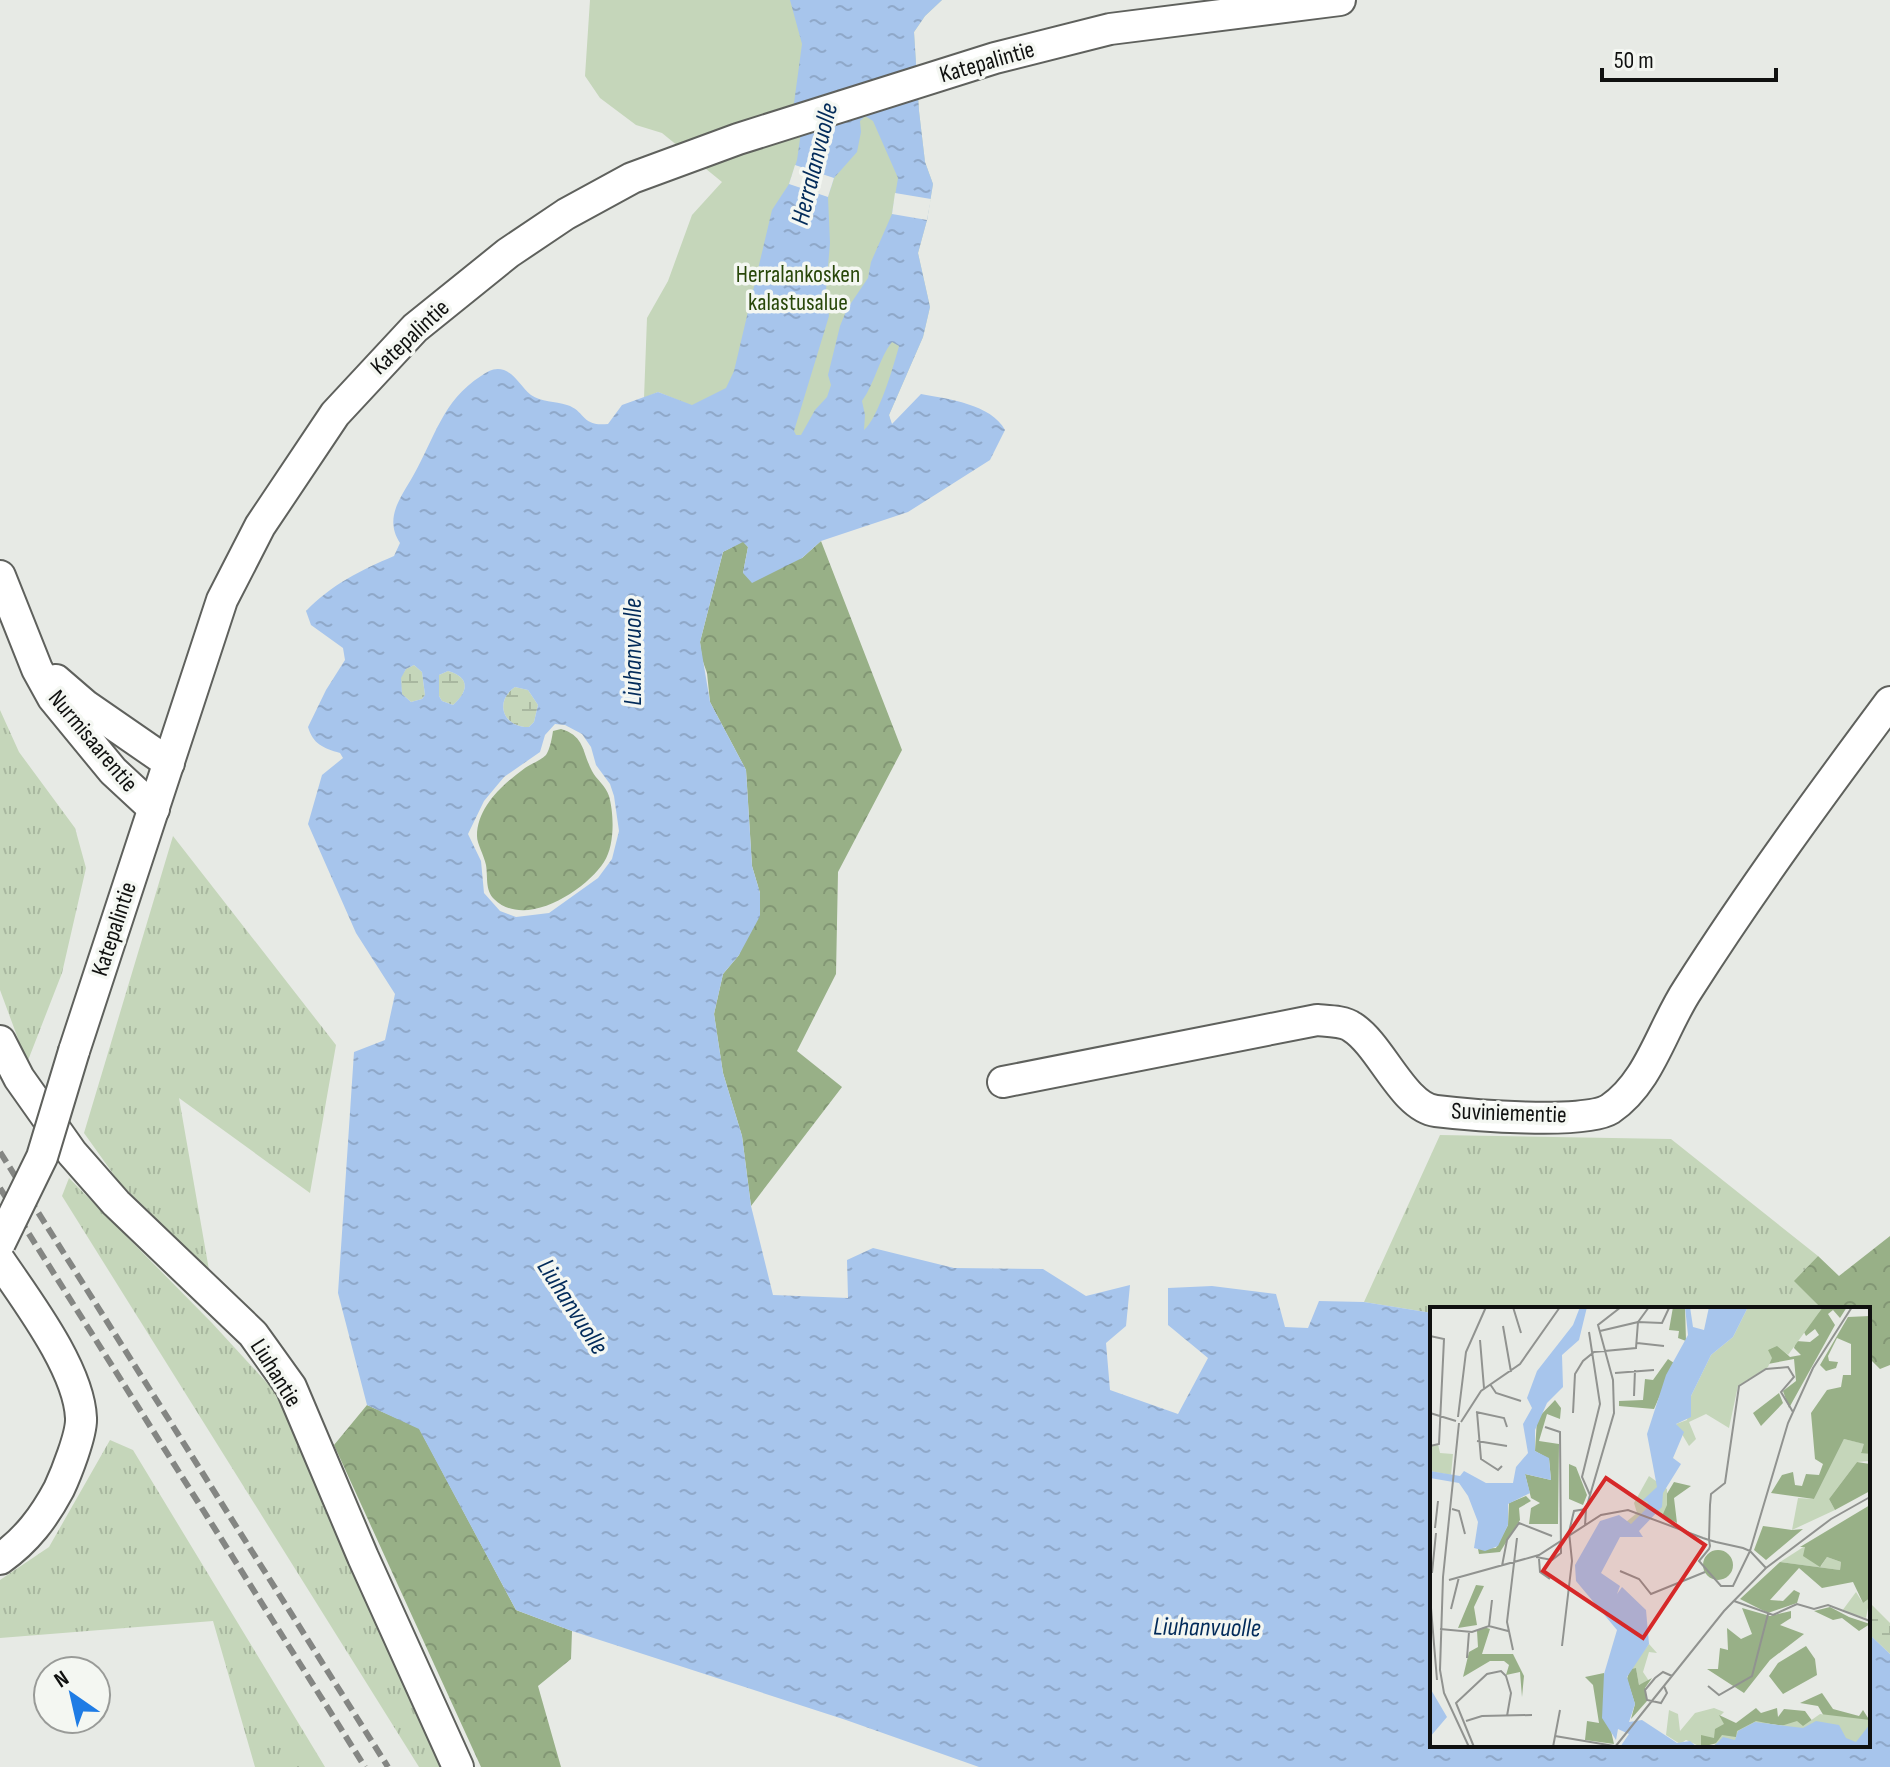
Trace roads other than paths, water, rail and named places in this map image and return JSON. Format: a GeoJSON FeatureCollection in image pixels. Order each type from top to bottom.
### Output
{"type":"FeatureCollection","features":[{"type":"Feature","properties":{"kind":"street","name":"Katepalintie"},"geometry":{"type":"LineString","coordinates":[[0,1243],[42,1157],[222,600],[260,526],[335,414],[415,328],[508,253],[566,214],[632,178],[738,139],[995,58],[1110,29],[1340,0]]}},
{"type":"Feature","properties":{"kind":"street","name":"Nurmisaarentie"},"geometry":{"type":"LineString","coordinates":[[0,576],[37,669],[53,698],[113,771],[154,809]]}},
{"type":"Feature","properties":{"kind":"street","name":"Nurmisaarentie"},"geometry":{"type":"LineString","coordinates":[[37,669],[169,763]]}},
{"type":"Feature","properties":{"kind":"street","name":"Suviniementie"},"geometry":{"type":"LineString","coordinates":[[1003,1082],[1317,1020],[1350,1025],[1369,1041],[1414,1100],[1432,1111],[1545,1118],[1608,1111],[1635,1088],[1686,992],[1793,832],[1890,702]]}},
{"type":"Feature","properties":{"kind":"street","name":"Liuhantie"},"geometry":{"type":"LineString","coordinates":[[0,1041],[19,1078],[72,1153],[116,1203],[253,1334],[291,1387],[363,1557],[458,1767]]}},
{"type":"Feature","properties":{"kind":"street"},"geometry":{"type":"LineString","coordinates":[[0,1261],[68,1368],[82,1420],[67,1472],[43,1518],[0,1559]]}},
{"type":"Feature","properties":{"kind":"water"},"geometry":{"type":"Polygon","coordinates":[[[790,0],[942,0],[914,32],[925,162],[933,184],[918,253],[930,307],[923,337],[889,415],[892,424],[921,394],[979,409],[990,414],[1005,430],[990,460],[908,512],[821,541],[802,558],[752,583],[743,573],[748,547],[743,542],[723,552],[700,642],[710,702],[746,770],[752,866],[760,893],[760,916],[739,955],[723,974],[714,1014],[723,1073],[742,1136],[751,1206],[773,1295],[848,1298],[847,1260],[873,1248],[954,1268],[1043,1269],[1086,1296],[1130,1285],[1126,1326],[1106,1343],[1110,1390],[1178,1414],[1208,1358],[1168,1325],[1168,1288],[1212,1286],[1276,1294],[1285,1327],[1308,1328],[1319,1301],[1364,1302],[1430,1313],[1430,1747],[1870,1747],[1870,1635],[1890,1654],[1890,1767],[979,1767],[516,1610],[419,1429],[367,1405],[338,1293],[354,1052],[385,1040],[395,994],[356,933],[308,824],[322,775],[343,758],[340,753],[316,741],[308,727],[345,660],[343,648],[311,625],[306,611],[347,579],[394,556],[400,543],[393,525],[399,501],[448,409],[468,386],[486,373],[495,369],[504,370],[535,397],[567,405],[588,421],[599,424],[608,424],[622,405],[658,392],[692,405],[726,388],[734,371],[772,210],[789,184],[797,160],[801,132],[794,103],[802,44],[790,0]],[[865,116],[860,121],[857,152],[834,178],[828,197],[830,243],[826,290],[829,316],[794,431],[796,435],[801,435],[815,410],[827,397],[831,385],[828,375],[840,326],[847,309],[868,278],[871,262],[892,214],[898,178],[873,121],[865,116]],[[892,342],[862,401],[864,430],[880,404],[889,378],[899,346],[892,342]],[[414,665],[406,669],[401,678],[402,694],[411,702],[422,699],[425,695],[422,672],[414,665]],[[448,671],[439,675],[439,696],[442,701],[453,705],[462,695],[465,685],[460,677],[448,671]],[[515,687],[504,700],[504,713],[513,723],[529,727],[534,722],[538,705],[528,690],[515,687]],[[555,724],[545,735],[540,752],[504,777],[484,801],[468,834],[481,861],[484,893],[500,911],[516,917],[549,913],[598,878],[612,859],[619,831],[610,784],[596,765],[591,747],[582,734],[565,725],[555,724]]]}},
{"type":"Feature","properties":{"kind":"railway"},"geometry":{"type":"LineString","coordinates":[[0,1152],[388,1767]]}},
{"type":"Feature","properties":{"kind":"railway"},"geometry":{"type":"LineString","coordinates":[[0,1188],[365,1767]]}},
{"type":"Feature","properties":{"kind":"water label","name":"Herralanvuolle"},"geometry":{"type":"Point","coordinates":[815,164]}},
{"type":"Feature","properties":{"kind":"water label","name":"Liuhanvuolle"},"geometry":{"type":"Point","coordinates":[633,652]}},
{"type":"Feature","properties":{"kind":"water label","name":"Liuhanvuolle"},"geometry":{"type":"Point","coordinates":[572,1307]}},
{"type":"Feature","properties":{"kind":"water label","name":"Liuhanvuolle"},"geometry":{"type":"Point","coordinates":[1207,1628]}},
{"type":"Feature","properties":{"kind":"park label","name":"Herralankosken kalastusalue"},"geometry":{"type":"Point","coordinates":[798,288]}}]}
